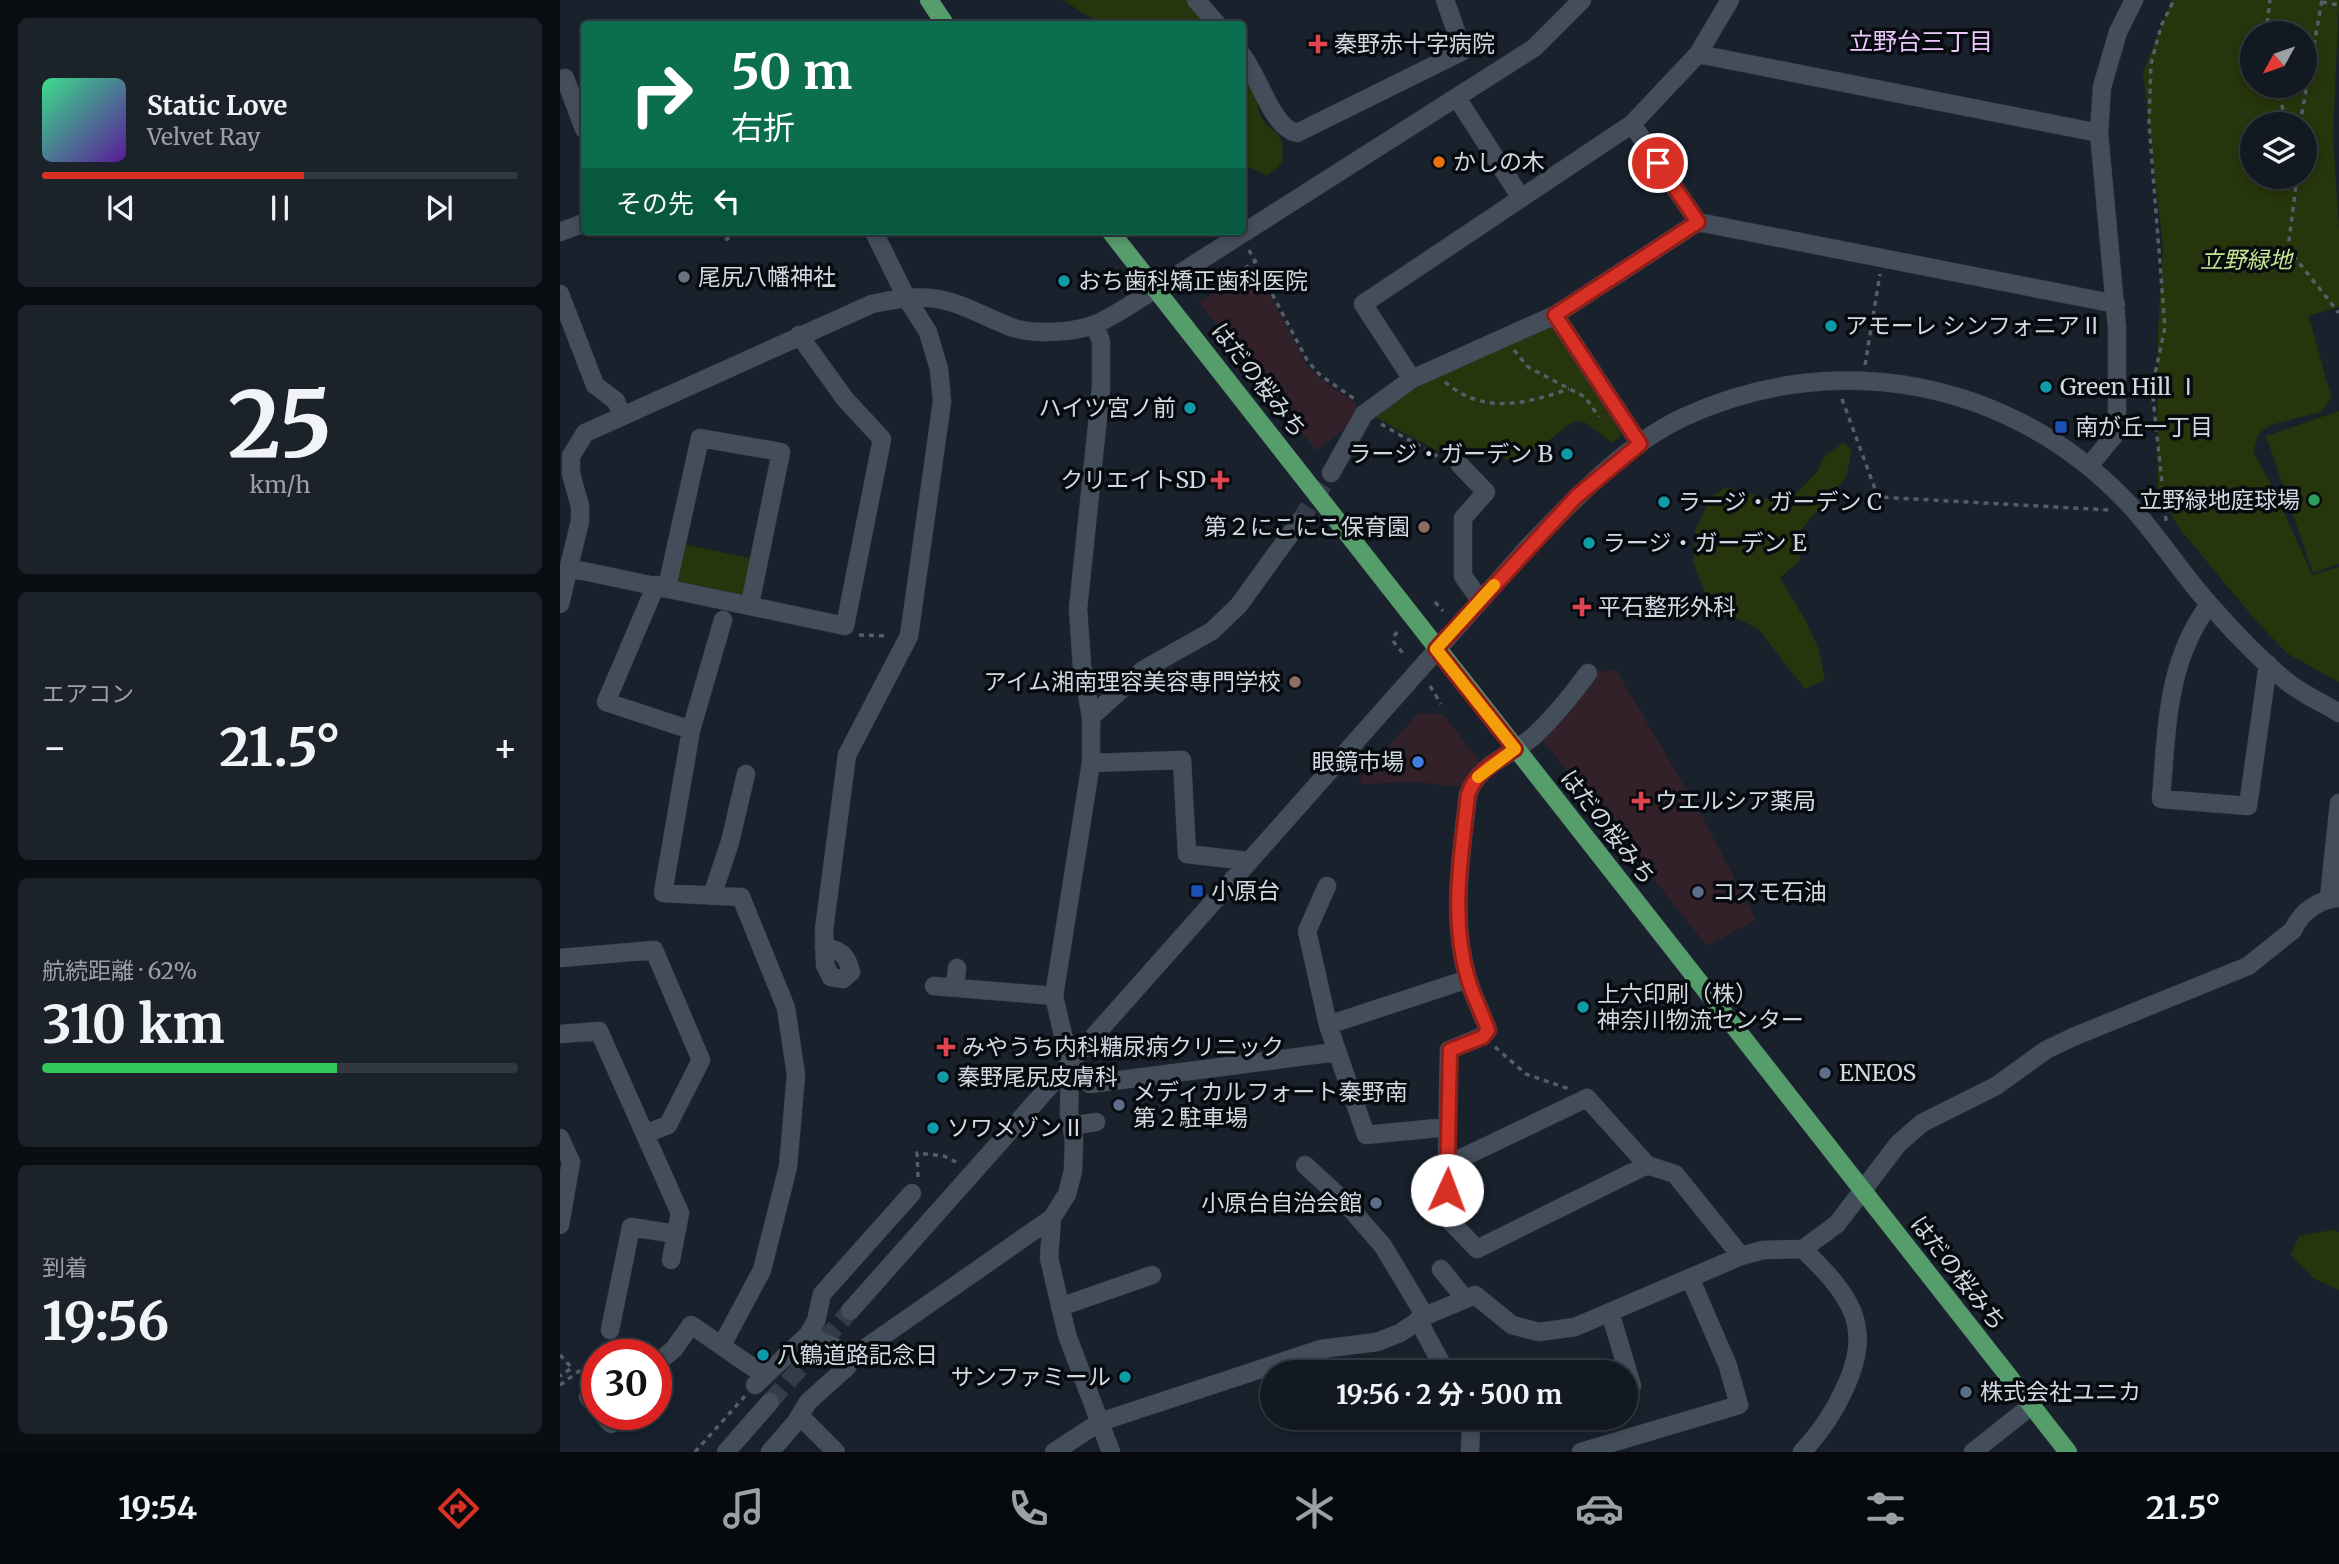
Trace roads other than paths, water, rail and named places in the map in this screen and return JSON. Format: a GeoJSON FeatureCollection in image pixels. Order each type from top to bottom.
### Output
{"type":"FeatureCollection","features":[{"type":"Feature","properties":{"kind":"main road"},"geometry":{"type":"LineString","coordinates":[[929,0],[943,21]]}},
{"type":"Feature","properties":{"kind":"main road","name":"はだの桜みち"},"geometry":{"type":"LineString","coordinates":[[1113,235],[2068,1452]]}},
{"type":"Feature","properties":{"kind":"street"},"geometry":{"type":"LineString","coordinates":[[1196,0],[1214,21]]}},
{"type":"Feature","properties":{"kind":"street"},"geometry":{"type":"LineString","coordinates":[[1246,60],[1254,69],[1277,120],[1289,131],[1297,133],[1464,51],[1445,0]]}},
{"type":"Feature","properties":{"kind":"street"},"geometry":{"type":"LineString","coordinates":[[1246,231],[1534,48],[1582,0]]}},
{"type":"Feature","properties":{"kind":"street"},"geometry":{"type":"LineString","coordinates":[[1412,379],[1363,304],[1632,124],[1698,54],[1730,0]]}},
{"type":"Feature","properties":{"kind":"street"},"geometry":{"type":"LineString","coordinates":[[2089,466],[2117,432],[2116,303],[2099,133],[2102,87],[2118,32],[2134,0]]}},
{"type":"Feature","properties":{"kind":"street"},"geometry":{"type":"LineString","coordinates":[[1698,54],[2099,133]]}},
{"type":"Feature","properties":{"kind":"street"},"geometry":{"type":"LineString","coordinates":[[581,76],[562,78],[581,122]]}},
{"type":"Feature","properties":{"kind":"street"},"geometry":{"type":"LineString","coordinates":[[1457,97],[1521,198]]}},
{"type":"Feature","properties":{"kind":"street"},"geometry":{"type":"LineString","coordinates":[[1632,124],[1698,222]]}},
{"type":"Feature","properties":{"kind":"street"},"geometry":{"type":"LineString","coordinates":[[1331,473],[1372,415],[1412,379],[1555,315],[1698,222],[2116,303]]}},
{"type":"Feature","properties":{"kind":"street"},"geometry":{"type":"LineString","coordinates":[[560,232],[581,224]]}},
{"type":"Feature","properties":{"kind":"street"},"geometry":{"type":"LineString","coordinates":[[824,947],[827,901],[847,755],[909,636],[942,402],[939,369],[928,332],[906,297],[875,235]]}},
{"type":"Feature","properties":{"kind":"street"},"geometry":{"type":"LineString","coordinates":[[560,604],[580,506],[570,474],[571,456],[579,438],[799,335],[872,304],[906,297],[932,298],[963,306],[1013,328],[1029,331],[1067,330],[1095,324],[1240,235]]}},
{"type":"Feature","properties":{"kind":"street"},"geometry":{"type":"LineString","coordinates":[[560,293],[595,385],[616,401],[622,416]]}},
{"type":"Feature","properties":{"kind":"street"},"geometry":{"type":"LineString","coordinates":[[1555,315],[1640,444]]}},
{"type":"Feature","properties":{"kind":"street"},"geometry":{"type":"LineString","coordinates":[[769,1452],[800,1416],[808,1402],[847,1367],[854,1356],[1052,1218],[1067,1194],[1073,1171],[1069,1113],[1070,1065],[1054,996],[1091,763],[1091,717],[1082,666],[1078,608],[1101,388],[1101,342],[1095,324]]}},
{"type":"Feature","properties":{"kind":"street"},"geometry":{"type":"LineString","coordinates":[[569,568],[845,626],[883,439],[845,399],[799,335]]}},
{"type":"Feature","properties":{"kind":"street"},"geometry":{"type":"LineString","coordinates":[[850,1311],[1436,649],[1577,496],[1640,444],[1684,417],[1741,397],[1798,384],[1835,381],[1862,380],[1936,389],[1984,404],[2030,426],[2089,466],[2124,499],[2209,604],[2268,664],[2286,681],[2339,712]]}},
{"type":"Feature","properties":{"kind":"street"},"geometry":{"type":"LineString","coordinates":[[691,730],[606,702],[608,690],[662,586],[700,438],[781,452],[750,604]]}},
{"type":"Feature","properties":{"kind":"street"},"geometry":{"type":"LineString","coordinates":[[1452,463],[1486,492],[1463,518],[1463,576],[1480,600]]}},
{"type":"Feature","properties":{"kind":"street"},"geometry":{"type":"LineString","coordinates":[[1091,717],[1143,670],[1212,631],[1230,614],[1266,570],[1299,522]]}},
{"type":"Feature","properties":{"kind":"street"},"geometry":{"type":"LineString","coordinates":[[2209,604],[2194,625],[2180,654],[2174,678],[2161,799],[2248,806],[2268,664]]}},
{"type":"Feature","properties":{"kind":"street"},"geometry":{"type":"LineString","coordinates":[[722,1345],[762,1270],[788,1167],[796,1076],[786,1008],[741,897],[663,893],[691,730],[723,620]]}},
{"type":"Feature","properties":{"kind":"street"},"geometry":{"type":"LineString","coordinates":[[1588,673],[1534,736],[1490,765],[1471,783],[1457,896],[1468,979],[1488,1030],[1483,1037],[1450,1050],[1446,1217],[1477,1249],[1647,1165]]}},
{"type":"Feature","properties":{"kind":"street"},"geometry":{"type":"LineString","coordinates":[[1091,763],[1182,760],[1187,855],[1248,861]]}},
{"type":"Feature","properties":{"kind":"street"},"geometry":{"type":"LineString","coordinates":[[712,896],[730,842],[746,774]]}},
{"type":"Feature","properties":{"kind":"street"},"geometry":{"type":"LineString","coordinates":[[1054,1452],[1100,1422],[1321,1349],[1377,1342],[1400,1333],[1422,1318],[1475,1295],[1512,1325],[1539,1332],[1575,1327],[1691,1280],[1741,1256],[1763,1250],[1803,1249],[1837,1224],[1861,1189],[1898,1144],[1922,1123],[1996,1086],[2046,1050],[2248,966],[2292,930],[2303,914],[2334,898],[2339,803]]}},
{"type":"Feature","properties":{"kind":"street"},"geometry":{"type":"LineString","coordinates":[[1327,886],[1307,931],[1328,1025],[1366,1135],[1448,1127]]}},
{"type":"Feature","properties":{"kind":"street"},"geometry":{"type":"LineString","coordinates":[[560,958],[654,950],[701,1060],[668,1125],[645,1134]]}},
{"type":"Feature","properties":{"kind":"street"},"geometry":{"type":"LineString","coordinates":[[955,988],[957,968]]}},
{"type":"Feature","properties":{"kind":"street"},"geometry":{"type":"LineString","coordinates":[[1328,1025],[1468,979]]}},
{"type":"Feature","properties":{"kind":"street"},"geometry":{"type":"LineString","coordinates":[[934,986],[1054,996]]}},
{"type":"Feature","properties":{"kind":"street"},"geometry":{"type":"LineString","coordinates":[[560,1034],[599,1031],[680,1213],[671,1260]]}},
{"type":"Feature","properties":{"kind":"street"},"geometry":{"type":"LineString","coordinates":[[1070,1065],[1090,1084],[1336,1052]]}},
{"type":"Feature","properties":{"kind":"street"},"geometry":{"type":"LineString","coordinates":[[1449,1164],[1587,1098],[1647,1165],[1675,1174],[1741,1256]]}},
{"type":"Feature","properties":{"kind":"street"},"geometry":{"type":"LineString","coordinates":[[1072,1126],[1096,1122]]}},
{"type":"Feature","properties":{"kind":"street"},"geometry":{"type":"LineString","coordinates":[[560,1138],[571,1162],[560,1225]]}},
{"type":"Feature","properties":{"kind":"street"},"geometry":{"type":"LineString","coordinates":[[1305,1165],[1343,1200],[1383,1246],[1422,1318],[1441,1360]]}},
{"type":"Feature","properties":{"kind":"street"},"geometry":{"type":"LineString","coordinates":[[672,1351],[691,1325],[722,1345],[760,1380],[808,1335],[816,1321],[822,1294],[915,1186]]}},
{"type":"Feature","properties":{"kind":"street"},"geometry":{"type":"LineString","coordinates":[[1052,1218],[1049,1258],[1067,1335],[1111,1452]]}},
{"type":"Feature","properties":{"kind":"street"},"geometry":{"type":"LineString","coordinates":[[610,1330],[631,1227],[675,1234]]}},
{"type":"Feature","properties":{"kind":"street"},"geometry":{"type":"LineString","coordinates":[[1802,1452],[1842,1395],[1857,1363],[1860,1344],[1857,1323],[1845,1298],[1826,1272],[1803,1249]]}},
{"type":"Feature","properties":{"kind":"street"},"geometry":{"type":"LineString","coordinates":[[1441,1269],[1465,1299]]}},
{"type":"Feature","properties":{"kind":"street"},"geometry":{"type":"LineString","coordinates":[[1060,1307],[1152,1275]]}},
{"type":"Feature","properties":{"kind":"street"},"geometry":{"type":"LineString","coordinates":[[1581,1452],[1739,1405],[1728,1366],[1691,1280]]}},
{"type":"Feature","properties":{"kind":"street"},"geometry":{"type":"LineString","coordinates":[[1610,1312],[1624,1360]]}},
{"type":"Feature","properties":{"kind":"street"},"geometry":{"type":"LineString","coordinates":[[808,1335],[854,1356]]}},
{"type":"Feature","properties":{"kind":"street"},"geometry":{"type":"LineString","coordinates":[[726,1452],[770,1402]]}},
{"type":"Feature","properties":{"kind":"street"},"geometry":{"type":"LineString","coordinates":[[1973,1452],[2031,1406]]}},
{"type":"Feature","properties":{"kind":"street"},"geometry":{"type":"LineString","coordinates":[[800,1416],[836,1452]]}},
{"type":"Feature","properties":{"kind":"street"},"geometry":{"type":"LineString","coordinates":[[1470,1452],[1471,1430]]}},
{"type":"Feature","properties":{"kind":"tunnel"},"geometry":{"type":"LineString","coordinates":[[1299,522],[1331,473]]}},
{"type":"Feature","properties":{"kind":"tunnel"},"geometry":{"type":"LineString","coordinates":[[770,1402],[850,1311]]}},
{"type":"Feature","properties":{"kind":"place","name":"秦野赤十字病院"},"geometry":{"type":"Point","coordinates":[1318,44]}},
{"type":"Feature","properties":{"kind":"place","name":"かしの木"},"geometry":{"type":"Point","coordinates":[1439,162]}},
{"type":"Feature","properties":{"kind":"place","name":"尾尻八幡神社"},"geometry":{"type":"Point","coordinates":[684,277]}},
{"type":"Feature","properties":{"kind":"place","name":"おち歯科矯正歯科医院"},"geometry":{"type":"Point","coordinates":[1064,281]}},
{"type":"Feature","properties":{"kind":"place","name":"アモーレ シンフォニアⅡ"},"geometry":{"type":"Point","coordinates":[1831,326]}},
{"type":"Feature","properties":{"kind":"place","name":"Green Hill Ⅰ"},"geometry":{"type":"Point","coordinates":[2046,387]}},
{"type":"Feature","properties":{"kind":"place","name":"ハイツ宮ノ前"},"geometry":{"type":"Point","coordinates":[1190,408]}},
{"type":"Feature","properties":{"kind":"place","name":"南が丘一丁目"},"geometry":{"type":"Point","coordinates":[2061,427]}},
{"type":"Feature","properties":{"kind":"place","name":"ラージ・ガーデン B"},"geometry":{"type":"Point","coordinates":[1567,454]}},
{"type":"Feature","properties":{"kind":"place","name":"クリエイトSD"},"geometry":{"type":"Point","coordinates":[1220,480]}},
{"type":"Feature","properties":{"kind":"place","name":"立野緑地庭球場"},"geometry":{"type":"Point","coordinates":[2314,500]}},
{"type":"Feature","properties":{"kind":"place","name":"ラージ・ガーデン C"},"geometry":{"type":"Point","coordinates":[1664,502]}},
{"type":"Feature","properties":{"kind":"place","name":"第２にこにこ保育園"},"geometry":{"type":"Point","coordinates":[1424,527]}},
{"type":"Feature","properties":{"kind":"place","name":"ラージ・ガーデン E"},"geometry":{"type":"Point","coordinates":[1589,543]}},
{"type":"Feature","properties":{"kind":"place","name":"平石整形外科"},"geometry":{"type":"Point","coordinates":[1582,607]}},
{"type":"Feature","properties":{"kind":"place","name":"アイム湘南理容美容専門学校"},"geometry":{"type":"Point","coordinates":[1295,682]}},
{"type":"Feature","properties":{"kind":"place","name":"眼鏡市場"},"geometry":{"type":"Point","coordinates":[1418,762]}},
{"type":"Feature","properties":{"kind":"place","name":"ウエルシア薬局"},"geometry":{"type":"Point","coordinates":[1641,801]}},
{"type":"Feature","properties":{"kind":"place","name":"小原台"},"geometry":{"type":"Point","coordinates":[1197,891]}},
{"type":"Feature","properties":{"kind":"place","name":"コスモ石油"},"geometry":{"type":"Point","coordinates":[1698,892]}},
{"type":"Feature","properties":{"kind":"place","name":"上六印刷（株） 神奈川物流センター"},"geometry":{"type":"Point","coordinates":[1583,1007]}},
{"type":"Feature","properties":{"kind":"place","name":"みやうち内科糖尿病クリニック"},"geometry":{"type":"Point","coordinates":[946,1047]}},
{"type":"Feature","properties":{"kind":"place","name":"ENEOS"},"geometry":{"type":"Point","coordinates":[1825,1073]}},
{"type":"Feature","properties":{"kind":"place","name":"秦野尾尻皮膚科"},"geometry":{"type":"Point","coordinates":[943,1077]}},
{"type":"Feature","properties":{"kind":"place","name":"メディカルフォート秦野南 第２駐車場"},"geometry":{"type":"Point","coordinates":[1119,1105]}},
{"type":"Feature","properties":{"kind":"place","name":"ソワメゾンⅡ"},"geometry":{"type":"Point","coordinates":[933,1128]}},
{"type":"Feature","properties":{"kind":"place","name":"小原台自治会館"},"geometry":{"type":"Point","coordinates":[1376,1203]}},
{"type":"Feature","properties":{"kind":"place","name":"八鶴道路記念日"},"geometry":{"type":"Point","coordinates":[763,1355]}},
{"type":"Feature","properties":{"kind":"place","name":"サンファミール"},"geometry":{"type":"Point","coordinates":[1125,1377]}},
{"type":"Feature","properties":{"kind":"place","name":"株式会社ユニカ"},"geometry":{"type":"Point","coordinates":[1966,1392]}},
{"type":"Feature","properties":{"kind":"district","name":"立野台三丁目"},"geometry":{"type":"Point","coordinates":[1921,42]}},
{"type":"Feature","properties":{"kind":"park label","name":"立野緑地"},"geometry":{"type":"Point","coordinates":[2246,260]}}]}
